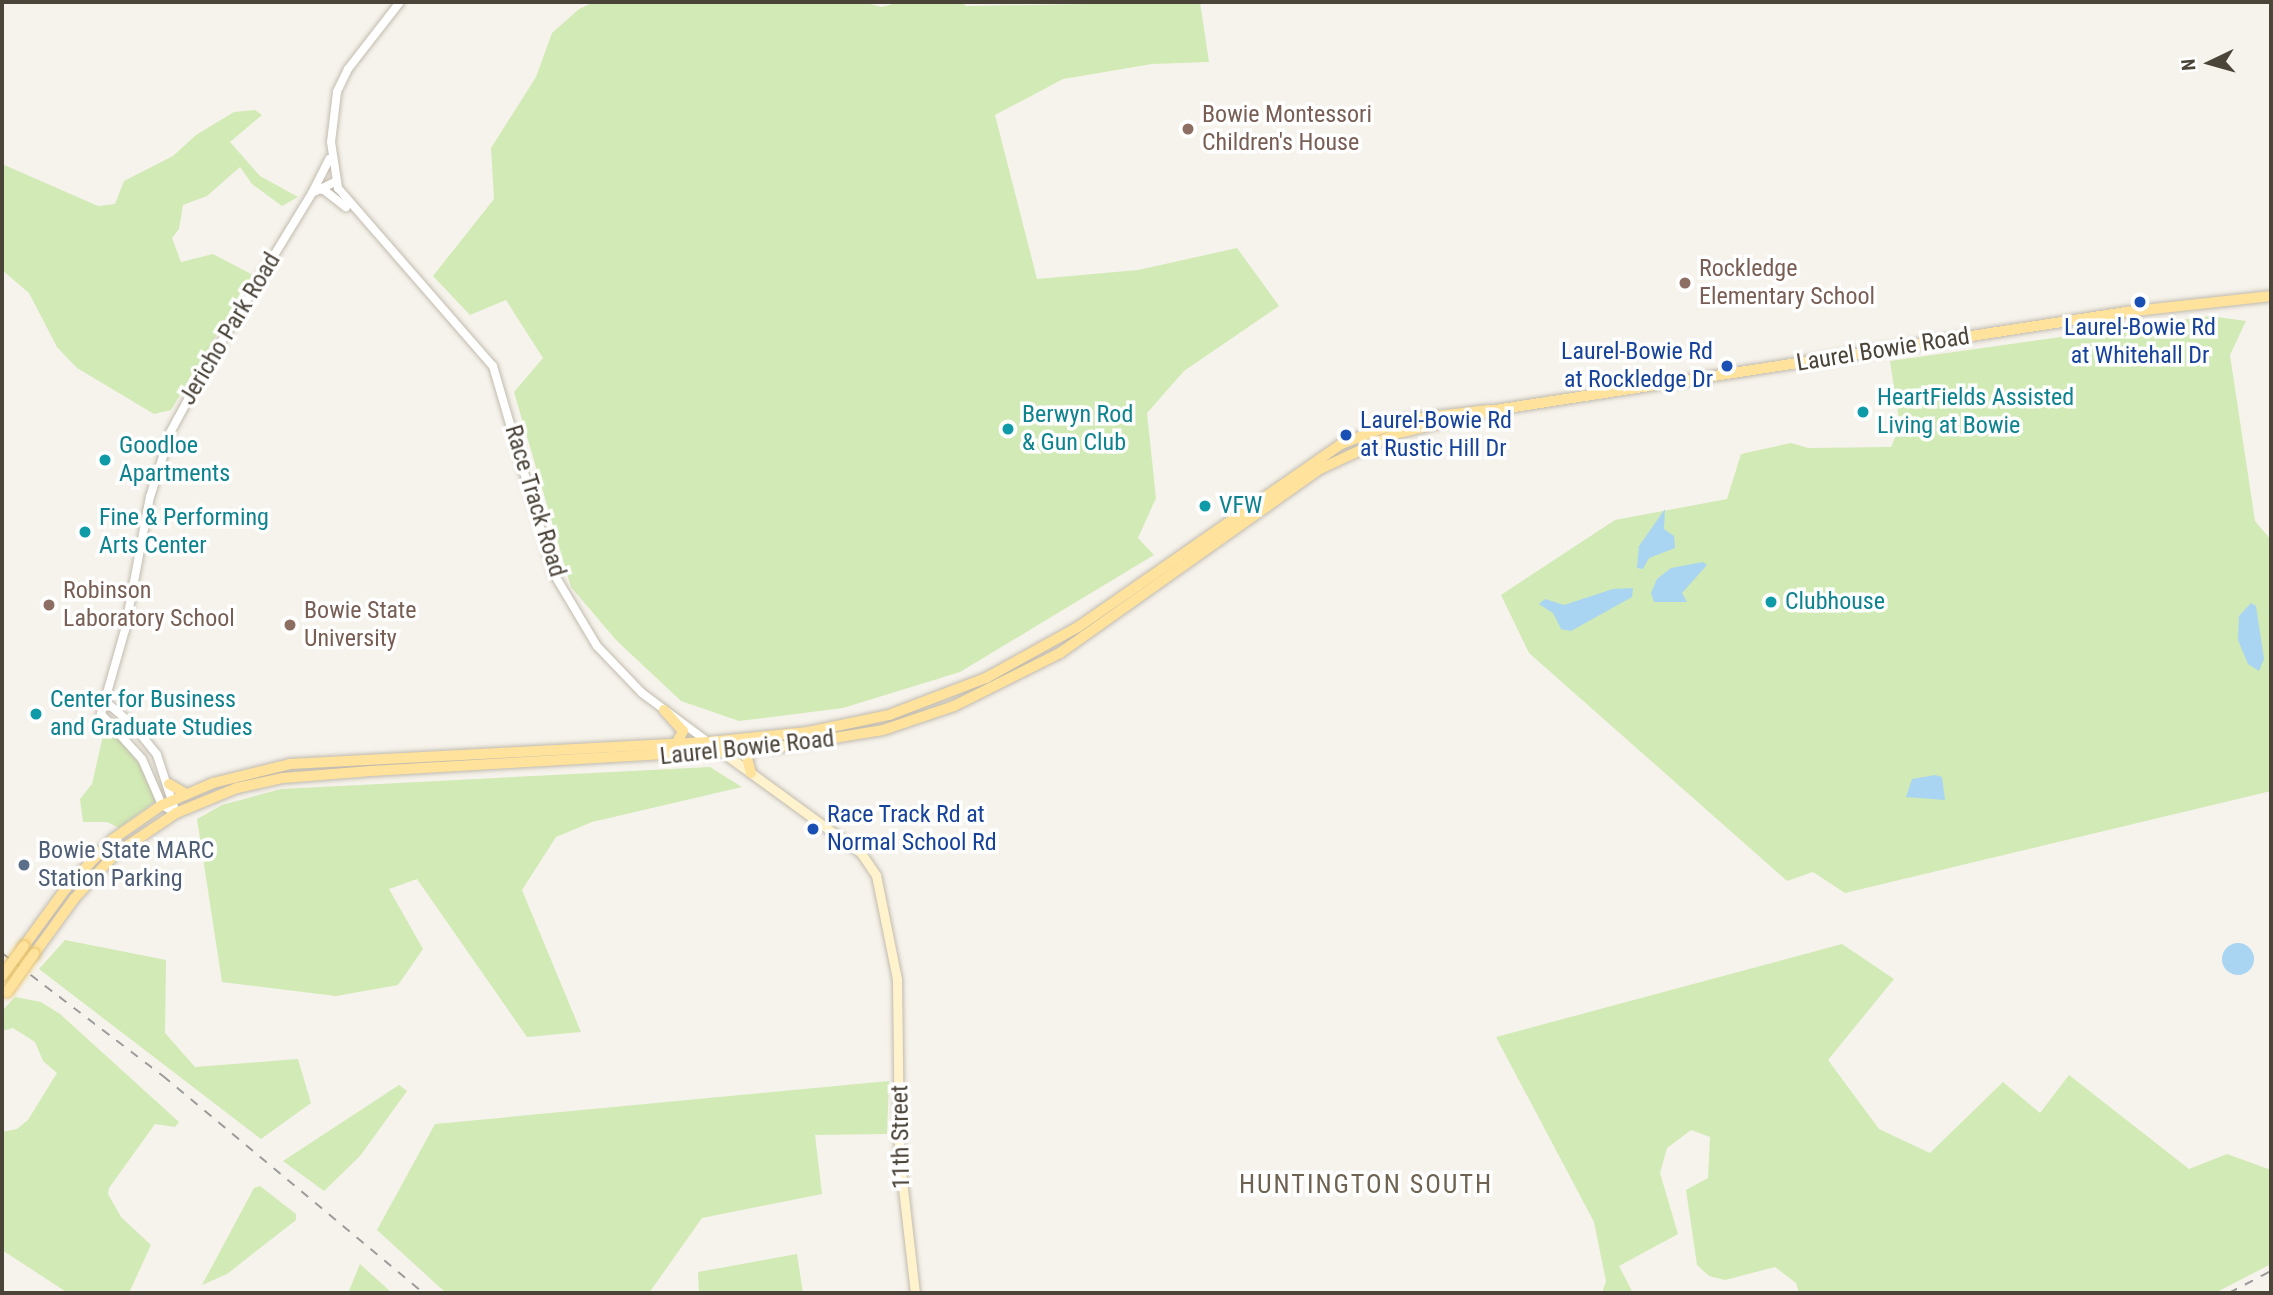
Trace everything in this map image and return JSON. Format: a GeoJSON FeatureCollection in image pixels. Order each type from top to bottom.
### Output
{"type":"FeatureCollection","features":[{"type":"Feature","properties":{"kind":"main road","name":"Laurel Bowie Road"},"geometry":{"type":"LineString","coordinates":[[2,976],[93,857],[162,805],[186,794],[231,777],[289,764],[708,742],[851,725],[956,691],[1078,627],[1341,444],[1430,415],[1495,410],[2164,307],[2271,296]]}},
{"type":"Feature","properties":{"kind":"main road","name":"Laurel Bowie Road"},"geometry":{"type":"LineString","coordinates":[[4,995],[108,860],[176,813],[237,788],[283,778],[723,753],[872,733],[981,694],[1088,635],[1332,462],[1395,434],[1495,410]]}},
{"type":"Feature","properties":{"kind":"main road"},"geometry":{"type":"LineString","coordinates":[[664,710],[683,731],[676,744]]}},
{"type":"Feature","properties":{"kind":"main road","name":"Race Track Road"},"geometry":{"type":"LineString","coordinates":[[708,742],[867,859],[880,890],[897,979]]}},
{"type":"Feature","properties":{"kind":"main road"},"geometry":{"type":"LineString","coordinates":[[751,773],[747,758],[752,750]]}},
{"type":"Feature","properties":{"kind":"main road"},"geometry":{"type":"LineString","coordinates":[[169,784],[186,794]]}},
{"type":"Feature","properties":{"kind":"main road","name":"11th Street"},"geometry":{"type":"LineString","coordinates":[[897,979],[899,1153],[915,1293]]}},
{"type":"Feature","properties":{"kind":"street","name":"Race Track Road"},"geometry":{"type":"LineString","coordinates":[[400,2],[343,77],[332,116],[331,149],[335,182],[358,214],[488,357],[564,593],[597,646],[664,710],[708,742]]}},
{"type":"Feature","properties":{"kind":"street","name":"Jericho Park Road"},"geometry":{"type":"LineString","coordinates":[[162,805],[142,759],[101,714],[125,630],[150,497],[171,431],[314,191],[331,149]]}},
{"type":"Feature","properties":{"kind":"street"},"geometry":{"type":"LineString","coordinates":[[314,191],[335,182]]}},
{"type":"Feature","properties":{"kind":"street"},"geometry":{"type":"LineString","coordinates":[[314,191],[324,190],[358,214]]}},
{"type":"Feature","properties":{"kind":"street"},"geometry":{"type":"LineString","coordinates":[[105,701],[148,742],[169,784],[176,813]]}},
{"type":"Feature","properties":{"kind":"street"},"geometry":{"type":"LineString","coordinates":[[162,805],[176,813]]}},
{"type":"Feature","properties":{"kind":"green space"},"geometry":{"type":"Polygon","coordinates":[[[594,2],[863,2],[882,7],[899,2],[961,2],[966,6],[1200,2],[1209,62],[1152,64],[1063,79],[995,115],[1037,279],[1138,270],[1237,248],[1279,306],[1184,371],[1147,413],[1156,498],[1138,538],[1154,555],[960,672],[843,708],[739,721],[681,701],[616,640],[571,587],[514,392],[543,358],[506,300],[470,315],[433,276],[494,199],[491,148],[536,77],[552,33],[579,9],[594,2]]]}},
{"type":"Feature","properties":{"kind":"green space"},"geometry":{"type":"Polygon","coordinates":[[[255,110],[262,115],[230,142],[260,176],[298,197],[282,206],[252,184],[240,167],[207,196],[183,205],[179,229],[172,238],[181,262],[213,254],[253,275],[171,410],[154,414],[77,368],[57,347],[29,293],[2,270],[2,164],[98,206],[115,204],[124,181],[173,156],[196,135],[234,112],[255,110]]]}},
{"type":"Feature","properties":{"kind":"green space"},"geometry":{"type":"Polygon","coordinates":[[[2210,316],[2246,321],[2230,355],[2255,521],[2271,540],[2271,791],[1845,893],[1813,872],[1787,881],[1529,653],[1501,595],[1615,520],[1727,499],[1741,454],[1791,443],[1808,448],[1891,447],[1900,426],[1890,361],[2210,316]]]}},
{"type":"Feature","properties":{"kind":"green space"},"geometry":{"type":"Polygon","coordinates":[[[110,725],[140,765],[156,801],[119,828],[107,822],[83,822],[80,799],[92,784],[105,727],[110,725]]]}},
{"type":"Feature","properties":{"kind":"green space"},"geometry":{"type":"Polygon","coordinates":[[[710,767],[742,787],[592,822],[556,837],[522,890],[581,1032],[527,1037],[417,879],[389,889],[423,949],[398,985],[336,996],[222,982],[197,819],[222,805],[281,789],[710,767]]]}},
{"type":"Feature","properties":{"kind":"green space"},"geometry":{"type":"Polygon","coordinates":[[[65,940],[166,960],[165,1033],[195,1067],[298,1059],[311,1103],[261,1139],[39,969],[65,940]]]}},
{"type":"Feature","properties":{"kind":"green space"},"geometry":{"type":"Polygon","coordinates":[[[1842,944],[1894,979],[1828,1060],[1879,1129],[1930,1153],[2003,1082],[2040,1113],[2069,1075],[2189,1169],[2227,1154],[2271,1170],[2271,1264],[2215,1293],[1799,1293],[1796,1283],[1775,1267],[1725,1280],[1709,1276],[1697,1265],[1686,1190],[1708,1178],[1710,1137],[1691,1130],[1667,1148],[1660,1173],[1678,1234],[1619,1266],[1633,1293],[1602,1293],[1606,1281],[1594,1222],[1496,1037],[1842,944]]]}},
{"type":"Feature","properties":{"kind":"green space"},"geometry":{"type":"Polygon","coordinates":[[[15,997],[41,1002],[60,1014],[179,1122],[175,1127],[155,1124],[109,1188],[108,1194],[121,1217],[151,1245],[129,1293],[68,1293],[2,1250],[2,1132],[17,1129],[28,1120],[57,1073],[43,1061],[35,1042],[13,1028],[2,1031],[2,1011],[15,997]]]}},
{"type":"Feature","properties":{"kind":"green space"},"geometry":{"type":"Polygon","coordinates":[[[889,1081],[887,1134],[815,1135],[822,1194],[702,1218],[649,1293],[446,1293],[377,1230],[435,1124],[889,1081]]]}},
{"type":"Feature","properties":{"kind":"green space"},"geometry":{"type":"Polygon","coordinates":[[[399,1085],[407,1091],[360,1156],[324,1191],[283,1161],[399,1085]]]}},
{"type":"Feature","properties":{"kind":"green space"},"geometry":{"type":"Polygon","coordinates":[[[260,1186],[296,1214],[296,1220],[227,1274],[202,1285],[254,1188],[260,1186]]]}},
{"type":"Feature","properties":{"kind":"green space"},"geometry":{"type":"Polygon","coordinates":[[[797,1254],[803,1293],[699,1293],[698,1272],[797,1254]]]}},
{"type":"Feature","properties":{"kind":"green space"},"geometry":{"type":"Polygon","coordinates":[[[360,1264],[392,1293],[348,1293],[360,1264]]]}},
{"type":"Feature","properties":{"kind":"water"},"geometry":{"type":"Polygon","coordinates":[[[1665,509],[1664,529],[1674,536],[1675,548],[1649,558],[1643,569],[1637,568],[1639,546],[1665,509]]]}},
{"type":"Feature","properties":{"kind":"water"},"geometry":{"type":"Polygon","coordinates":[[[1703,562],[1707,565],[1682,593],[1687,602],[1654,602],[1651,593],[1657,579],[1671,568],[1703,562]]]}},
{"type":"Feature","properties":{"kind":"water"},"geometry":{"type":"Polygon","coordinates":[[[1633,588],[1632,597],[1571,631],[1561,629],[1553,613],[1539,604],[1545,599],[1564,605],[1613,589],[1633,588]]]}},
{"type":"Feature","properties":{"kind":"water"},"geometry":{"type":"Polygon","coordinates":[[[2251,603],[2256,606],[2264,659],[2259,671],[2248,664],[2238,640],[2239,616],[2251,603]]]}},
{"type":"Feature","properties":{"kind":"water"},"geometry":{"type":"Polygon","coordinates":[[[1935,775],[1942,777],[1945,800],[1906,797],[1912,779],[1935,775]]]}},
{"type":"Feature","properties":{"kind":"water"},"geometry":{"type":"Polygon","coordinates":[[[2238,943],[2250,947],[2254,959],[2250,971],[2238,975],[2226,971],[2222,959],[2226,947],[2238,943]]]}},
{"type":"Feature","properties":{"kind":"railway"},"geometry":{"type":"LineString","coordinates":[[2,953],[163,1076],[423,1293]]}},
{"type":"Feature","properties":{"kind":"railway"},"geometry":{"type":"LineString","coordinates":[[2229,1293],[2271,1271]]}},
{"type":"Feature","properties":{"kind":"place","name":"Bowie Montessori Children's House"},"geometry":{"type":"Point","coordinates":[1188,129]}},
{"type":"Feature","properties":{"kind":"place","name":"Rockledge Elementary School"},"geometry":{"type":"Point","coordinates":[1685,283]}},
{"type":"Feature","properties":{"kind":"place","name":"Laurel-Bowie Rd at Whitehall Dr"},"geometry":{"type":"Point","coordinates":[2140,302]}},
{"type":"Feature","properties":{"kind":"place","name":"Laurel-Bowie Rd at Rockledge Dr"},"geometry":{"type":"Point","coordinates":[1727,366]}},
{"type":"Feature","properties":{"kind":"place","name":"HeartFields Assisted Living at Bowie"},"geometry":{"type":"Point","coordinates":[1863,412]}},
{"type":"Feature","properties":{"kind":"place","name":"Berwyn Rod & Gun Club"},"geometry":{"type":"Point","coordinates":[1008,429]}},
{"type":"Feature","properties":{"kind":"place","name":"Laurel-Bowie Rd at Rustic Hill Dr"},"geometry":{"type":"Point","coordinates":[1346,435]}},
{"type":"Feature","properties":{"kind":"place","name":"Goodloe Apartments"},"geometry":{"type":"Point","coordinates":[105,460]}},
{"type":"Feature","properties":{"kind":"place","name":"VFW"},"geometry":{"type":"Point","coordinates":[1205,506]}},
{"type":"Feature","properties":{"kind":"place","name":"Fine & Performing Arts Center"},"geometry":{"type":"Point","coordinates":[85,532]}},
{"type":"Feature","properties":{"kind":"place","name":"Clubhouse"},"geometry":{"type":"Point","coordinates":[1771,602]}},
{"type":"Feature","properties":{"kind":"place","name":"Robinson Laboratory School"},"geometry":{"type":"Point","coordinates":[49,605]}},
{"type":"Feature","properties":{"kind":"place","name":"Bowie State University"},"geometry":{"type":"Point","coordinates":[290,625]}},
{"type":"Feature","properties":{"kind":"place","name":"Center for Business and Graduate Studies"},"geometry":{"type":"Point","coordinates":[36,714]}},
{"type":"Feature","properties":{"kind":"place","name":"Race Track Rd at Normal School Rd"},"geometry":{"type":"Point","coordinates":[813,829]}},
{"type":"Feature","properties":{"kind":"place","name":"Bowie State MARC Station Parking"},"geometry":{"type":"Point","coordinates":[24,865]}},
{"type":"Feature","properties":{"kind":"district","name":"HUNTINGTON SOUTH"},"geometry":{"type":"Point","coordinates":[1366,1185]}}]}
